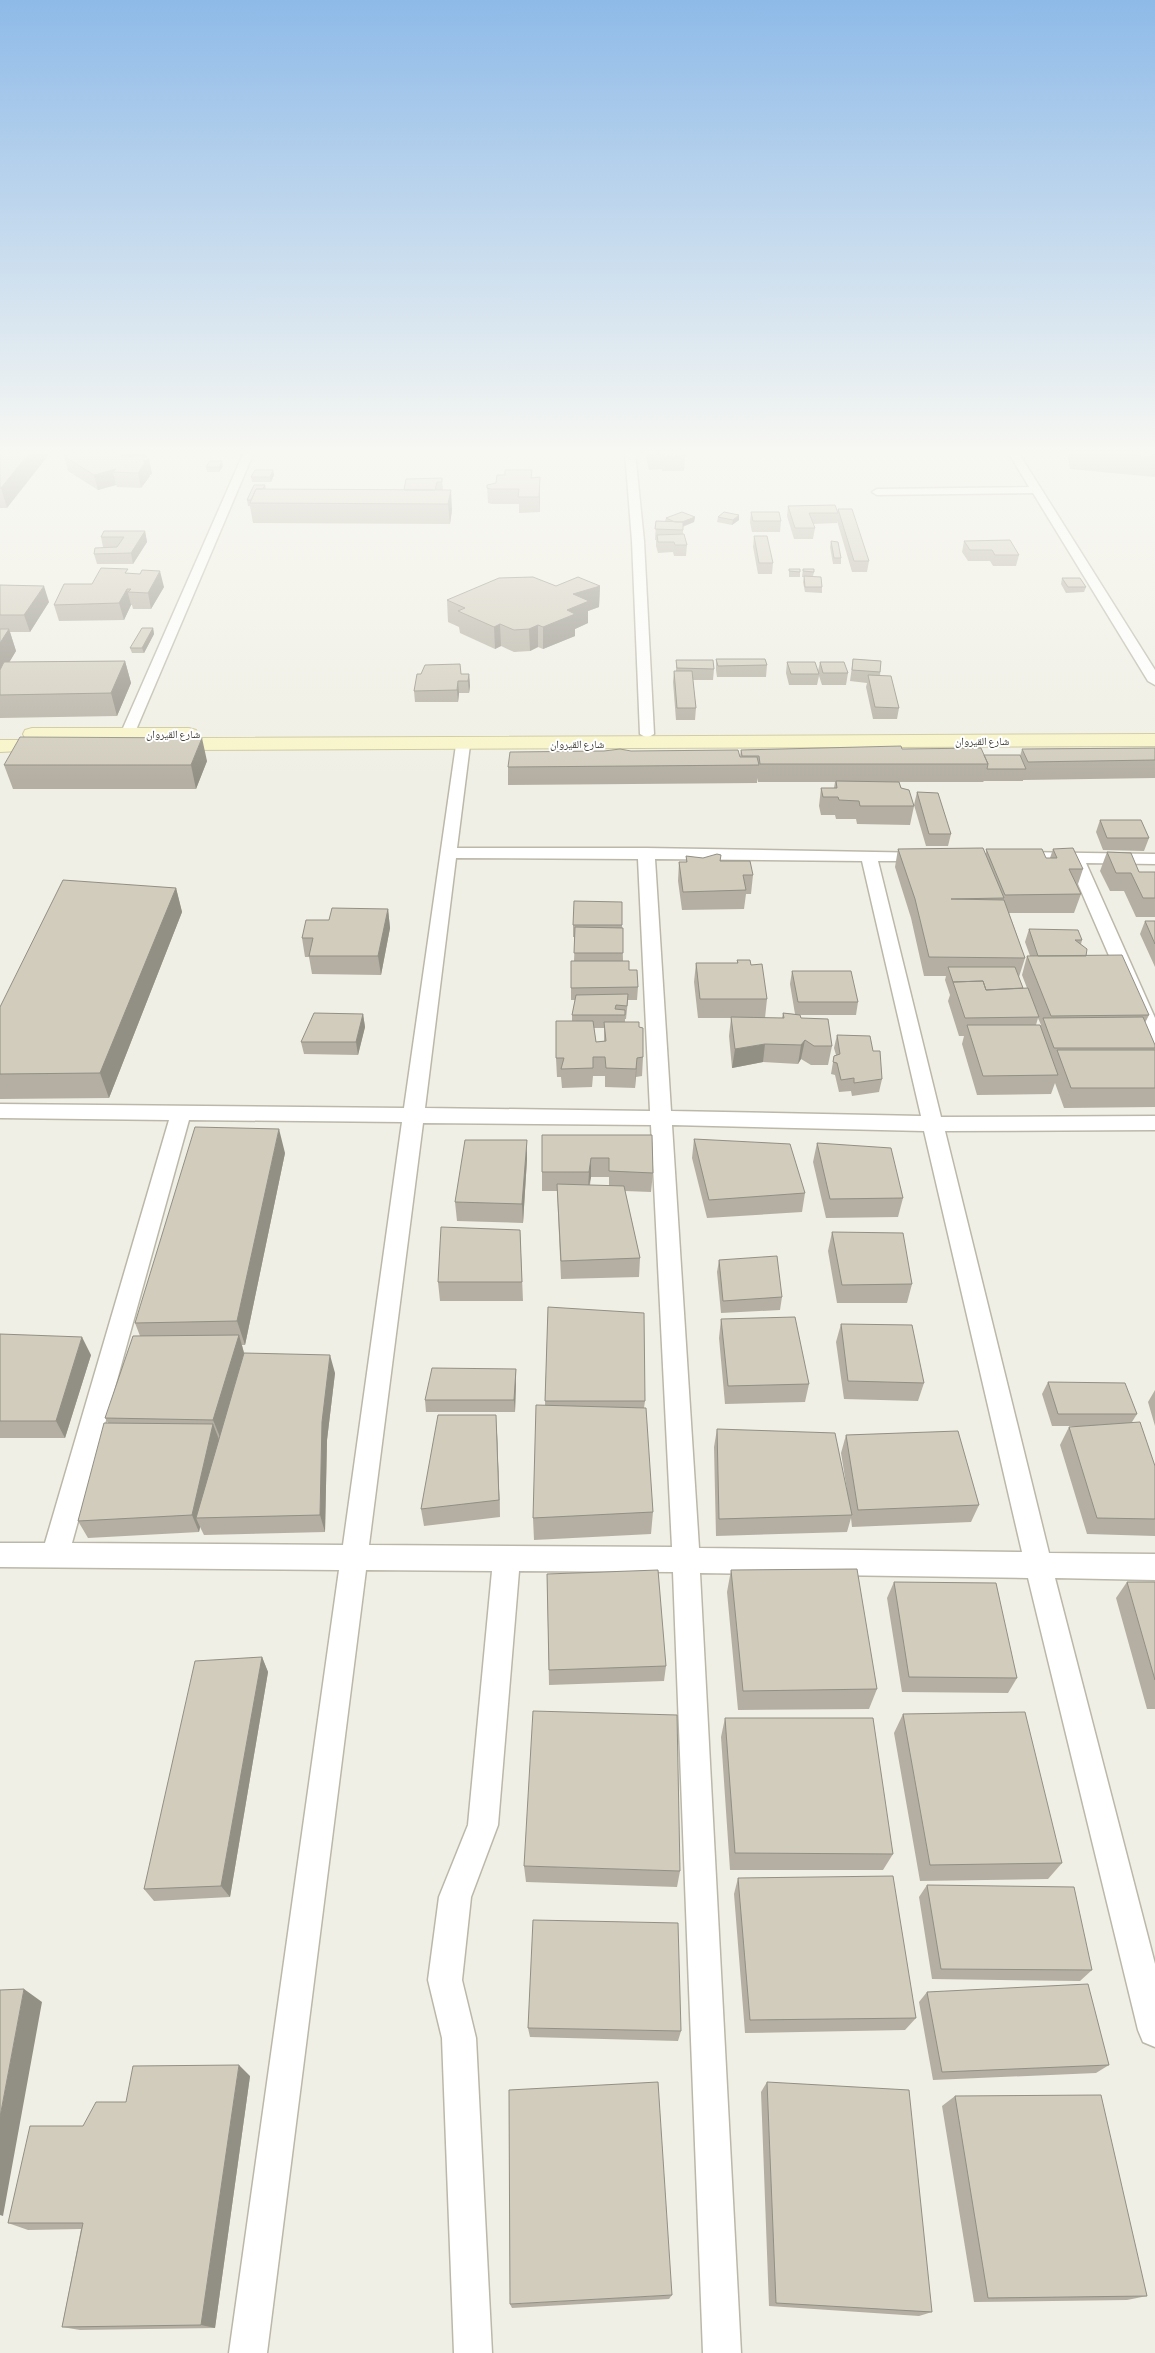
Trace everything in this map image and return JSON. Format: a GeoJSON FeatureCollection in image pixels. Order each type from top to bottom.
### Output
{"type":"FeatureCollection","features":[{"type":"Feature","properties":{"kind":"main road","name":"شارع القيروان"},"geometry":{"type":"LineString","coordinates":[[0,746],[125,739],[1155,731]]}},
{"type":"Feature","properties":{"kind":"main road","name":"شارع القيروان"},"geometry":{"type":"LineString","coordinates":[[0,734],[125,739],[463,745],[1155,740]]}},
{"type":"Feature","properties":{"kind":"street"},"geometry":{"type":"LineString","coordinates":[[125,739],[202,562]]}},
{"type":"Feature","properties":{"kind":"street"},"geometry":{"type":"LineString","coordinates":[[639,562],[647,734]]}},
{"type":"Feature","properties":{"kind":"street"},"geometry":{"type":"LineString","coordinates":[[1081,562],[1155,681]]}},
{"type":"Feature","properties":{"kind":"street"},"geometry":{"type":"LineString","coordinates":[[248,2353],[463,745]]}},
{"type":"Feature","properties":{"kind":"street"},"geometry":{"type":"LineString","coordinates":[[448,853],[938,856]]}},
{"type":"Feature","properties":{"kind":"street"},"geometry":{"type":"LineString","coordinates":[[646,853],[686,1560],[722,2353]]}},
{"type":"Feature","properties":{"kind":"street"},"geometry":{"type":"LineString","coordinates":[[870,856],[1038,1565],[1155,2030]]}},
{"type":"Feature","properties":{"kind":"street"},"geometry":{"type":"LineString","coordinates":[[1006,857],[1155,859]]}},
{"type":"Feature","properties":{"kind":"street"},"geometry":{"type":"LineString","coordinates":[[1075,857],[1155,1039]]}},
{"type":"Feature","properties":{"kind":"street"},"geometry":{"type":"LineString","coordinates":[[0,1110],[661,1118],[934,1124],[1155,1123]]}},
{"type":"Feature","properties":{"kind":"street"},"geometry":{"type":"LineString","coordinates":[[55,1555],[181,1113]]}},
{"type":"Feature","properties":{"kind":"street"},"geometry":{"type":"LineString","coordinates":[[0,1555],[686,1560],[1155,1567]]}},
{"type":"Feature","properties":{"kind":"street"},"geometry":{"type":"LineString","coordinates":[[474,2353],[460,2038],[445,1980],[455,1897],[483,1825],[507,1559]]}},
{"type":"Feature","properties":{"kind":"building"},"geometry":{"type":"Polygon","coordinates":[[[759,562],[773,563],[759,563],[759,562]]]}},
{"type":"Feature","properties":{"kind":"building"},"geometry":{"type":"Polygon","coordinates":[[[101,568],[128,569],[125,573],[140,574],[142,570],[160,571],[148,593],[128,592],[131,589],[127,589],[119,603],[54,605],[64,584],[92,584],[101,568]]]}},
{"type":"Feature","properties":{"kind":"building"},"geometry":{"type":"Polygon","coordinates":[[[789,569],[800,569],[800,572],[789,571],[789,569]]]}},
{"type":"Feature","properties":{"kind":"building"},"geometry":{"type":"Polygon","coordinates":[[[803,569],[814,569],[814,572],[803,571],[803,569]]]}},
{"type":"Feature","properties":{"kind":"building"},"geometry":{"type":"Polygon","coordinates":[[[804,576],[821,577],[822,587],[805,587],[804,576]]]}},
{"type":"Feature","properties":{"kind":"building"},"geometry":{"type":"Polygon","coordinates":[[[533,577],[556,586],[578,577],[600,586],[573,594],[589,601],[567,610],[575,614],[543,627],[538,625],[529,629],[514,630],[500,624],[494,627],[458,611],[465,608],[447,600],[499,578],[533,577]]]}},
{"type":"Feature","properties":{"kind":"building"},"geometry":{"type":"Polygon","coordinates":[[[1062,578],[1080,578],[1086,587],[1068,587],[1062,578]]]}},
{"type":"Feature","properties":{"kind":"building"},"geometry":{"type":"Polygon","coordinates":[[[0,585],[44,586],[24,615],[0,615],[0,585]]]}},
{"type":"Feature","properties":{"kind":"building"},"geometry":{"type":"Polygon","coordinates":[[[142,628],[153,628],[142,648],[130,648],[142,628]]]}},
{"type":"Feature","properties":{"kind":"building"},"geometry":{"type":"Polygon","coordinates":[[[0,629],[9,629],[0,643],[0,629]]]}},
{"type":"Feature","properties":{"kind":"building"},"geometry":{"type":"Polygon","coordinates":[[[716,659],[765,659],[767,665],[718,666],[716,659]]]}},
{"type":"Feature","properties":{"kind":"building"},"geometry":{"type":"Polygon","coordinates":[[[853,659],[881,661],[880,672],[852,670],[853,659]]]}},
{"type":"Feature","properties":{"kind":"building"},"geometry":{"type":"Polygon","coordinates":[[[676,660],[713,660],[714,669],[677,668],[676,660]]]}},
{"type":"Feature","properties":{"kind":"building"},"geometry":{"type":"Polygon","coordinates":[[[125,661],[111,693],[0,695],[0,670],[4,662],[125,661]]]}},
{"type":"Feature","properties":{"kind":"building"},"geometry":{"type":"Polygon","coordinates":[[[787,662],[815,662],[819,674],[791,674],[787,662]]]}},
{"type":"Feature","properties":{"kind":"building"},"geometry":{"type":"Polygon","coordinates":[[[820,662],[844,662],[848,673],[823,673],[820,662]]]}},
{"type":"Feature","properties":{"kind":"building"},"geometry":{"type":"Polygon","coordinates":[[[460,664],[461,674],[469,674],[468,681],[458,681],[457,690],[414,691],[417,674],[421,674],[425,665],[460,664]]]}},
{"type":"Feature","properties":{"kind":"building"},"geometry":{"type":"Polygon","coordinates":[[[674,671],[692,671],[696,708],[677,708],[674,671]]]}},
{"type":"Feature","properties":{"kind":"building"},"geometry":{"type":"Polygon","coordinates":[[[868,675],[891,676],[899,708],[875,707],[868,675]]]}},
{"type":"Feature","properties":{"kind":"building"},"geometry":{"type":"Polygon","coordinates":[[[20,737],[202,738],[191,765],[4,765],[20,737]]]}},
{"type":"Feature","properties":{"kind":"building"},"geometry":{"type":"Polygon","coordinates":[[[901,746],[902,749],[981,748],[988,764],[760,764],[759,756],[742,756],[741,750],[901,746]]]}},
{"type":"Feature","properties":{"kind":"building"},"geometry":{"type":"Polygon","coordinates":[[[1155,748],[1155,760],[1028,762],[1022,749],[1155,748]]]}},
{"type":"Feature","properties":{"kind":"building"},"geometry":{"type":"Polygon","coordinates":[[[620,749],[631,751],[738,750],[740,757],[757,757],[759,765],[508,767],[510,752],[604,751],[620,749]]]}},
{"type":"Feature","properties":{"kind":"building"},"geometry":{"type":"Polygon","coordinates":[[[984,755],[1020,755],[1026,769],[987,769],[988,764],[984,755]]]}},
{"type":"Feature","properties":{"kind":"building"},"geometry":{"type":"Polygon","coordinates":[[[836,781],[899,782],[901,788],[909,790],[914,806],[860,806],[859,801],[839,800],[838,797],[823,797],[821,788],[837,788],[836,781]]]}},
{"type":"Feature","properties":{"kind":"building"},"geometry":{"type":"Polygon","coordinates":[[[917,792],[938,793],[951,834],[929,834],[917,792]]]}},
{"type":"Feature","properties":{"kind":"building"},"geometry":{"type":"Polygon","coordinates":[[[1100,820],[1141,820],[1149,838],[1107,838],[1100,820]]]}},
{"type":"Feature","properties":{"kind":"building"},"geometry":{"type":"Polygon","coordinates":[[[983,848],[1004,898],[951,899],[1004,900],[1025,958],[929,957],[915,899],[898,849],[983,848]]]}},
{"type":"Feature","properties":{"kind":"building"},"geometry":{"type":"Polygon","coordinates":[[[1073,848],[1083,869],[1069,869],[1081,894],[1005,895],[986,849],[1042,849],[1046,858],[1057,858],[1053,849],[1073,848]]]}},
{"type":"Feature","properties":{"kind":"building"},"geometry":{"type":"Polygon","coordinates":[[[1107,852],[1131,853],[1139,872],[1155,872],[1155,898],[1143,898],[1131,873],[1116,873],[1107,852]]]}},
{"type":"Feature","properties":{"kind":"building"},"geometry":{"type":"Polygon","coordinates":[[[717,854],[721,855],[720,861],[750,861],[753,875],[743,875],[746,890],[683,892],[679,862],[687,862],[686,856],[703,858],[717,854]]]}},
{"type":"Feature","properties":{"kind":"building"},"geometry":{"type":"Polygon","coordinates":[[[63,880],[176,888],[100,1073],[0,1074],[0,1007],[63,880]]]}},
{"type":"Feature","properties":{"kind":"building"},"geometry":{"type":"Polygon","coordinates":[[[574,901],[622,902],[622,925],[573,925],[574,901]]]}},
{"type":"Feature","properties":{"kind":"building"},"geometry":{"type":"Polygon","coordinates":[[[332,908],[388,909],[378,956],[309,956],[313,938],[302,938],[306,920],[329,920],[332,908]]]}},
{"type":"Feature","properties":{"kind":"building"},"geometry":{"type":"Polygon","coordinates":[[[1145,921],[1155,921],[1155,944],[1145,921]]]}},
{"type":"Feature","properties":{"kind":"building"},"geometry":{"type":"Polygon","coordinates":[[[575,927],[623,928],[623,953],[574,953],[575,927]]]}},
{"type":"Feature","properties":{"kind":"building"},"geometry":{"type":"Polygon","coordinates":[[[1029,929],[1078,930],[1082,940],[1075,940],[1087,949],[1086,956],[1038,956],[1029,929]]]}},
{"type":"Feature","properties":{"kind":"building"},"geometry":{"type":"Polygon","coordinates":[[[1122,955],[1149,1015],[1051,1016],[1027,956],[1122,955]]]}},
{"type":"Feature","properties":{"kind":"building"},"geometry":{"type":"Polygon","coordinates":[[[737,960],[750,960],[751,965],[762,964],[767,999],[700,999],[696,963],[738,963],[737,960]]]}},
{"type":"Feature","properties":{"kind":"building"},"geometry":{"type":"Polygon","coordinates":[[[571,961],[629,961],[629,970],[637,970],[638,987],[571,988],[571,961]]]}},
{"type":"Feature","properties":{"kind":"building"},"geometry":{"type":"Polygon","coordinates":[[[948,967],[1015,967],[1023,988],[986,990],[983,981],[953,982],[948,967]]]}},
{"type":"Feature","properties":{"kind":"building"},"geometry":{"type":"Polygon","coordinates":[[[792,971],[851,971],[858,1002],[798,1002],[792,971]]]}},
{"type":"Feature","properties":{"kind":"building"},"geometry":{"type":"Polygon","coordinates":[[[983,981],[986,990],[1028,988],[1039,1017],[965,1018],[953,982],[983,981]]]}},
{"type":"Feature","properties":{"kind":"building"},"geometry":{"type":"Polygon","coordinates":[[[628,994],[627,1006],[616,1005],[615,1009],[625,1010],[625,1015],[572,1015],[576,995],[628,994]]]}},
{"type":"Feature","properties":{"kind":"building"},"geometry":{"type":"Polygon","coordinates":[[[314,1013],[363,1014],[356,1042],[301,1042],[314,1013]]]}},
{"type":"Feature","properties":{"kind":"building"},"geometry":{"type":"Polygon","coordinates":[[[783,1013],[800,1015],[801,1018],[828,1019],[832,1046],[814,1046],[805,1040],[801,1045],[765,1044],[735,1049],[731,1017],[784,1018],[783,1013]]]}},
{"type":"Feature","properties":{"kind":"building"},"geometry":{"type":"Polygon","coordinates":[[[1143,1017],[1155,1048],[1054,1048],[1043,1018],[1143,1017]]]}},
{"type":"Feature","properties":{"kind":"building"},"geometry":{"type":"Polygon","coordinates":[[[556,1021],[593,1021],[596,1042],[606,1041],[604,1022],[639,1022],[639,1027],[643,1028],[643,1057],[637,1058],[636,1069],[606,1068],[605,1057],[593,1057],[593,1068],[561,1069],[564,1058],[556,1058],[556,1021]]]}},
{"type":"Feature","properties":{"kind":"building"},"geometry":{"type":"Polygon","coordinates":[[[967,1025],[1040,1025],[1058,1075],[983,1076],[967,1025]]]}},
{"type":"Feature","properties":{"kind":"building"},"geometry":{"type":"Polygon","coordinates":[[[837,1035],[870,1036],[873,1051],[880,1051],[882,1079],[854,1083],[854,1078],[841,1080],[837,1063],[833,1062],[834,1056],[840,1054],[837,1035]]]}},
{"type":"Feature","properties":{"kind":"building"},"geometry":{"type":"Polygon","coordinates":[[[1057,1050],[1155,1050],[1155,1088],[1071,1088],[1057,1050]]]}},
{"type":"Feature","properties":{"kind":"building"},"geometry":{"type":"Polygon","coordinates":[[[195,1127],[279,1129],[237,1321],[135,1323],[195,1127]]]}},
{"type":"Feature","properties":{"kind":"building"},"geometry":{"type":"Polygon","coordinates":[[[542,1135],[652,1135],[653,1173],[609,1171],[609,1158],[591,1158],[589,1172],[542,1172],[542,1135]]]}},
{"type":"Feature","properties":{"kind":"building"},"geometry":{"type":"Polygon","coordinates":[[[694,1139],[790,1144],[805,1193],[709,1200],[694,1139]]]}},
{"type":"Feature","properties":{"kind":"building"},"geometry":{"type":"Polygon","coordinates":[[[465,1140],[527,1140],[522,1204],[455,1202],[465,1140]]]}},
{"type":"Feature","properties":{"kind":"building"},"geometry":{"type":"Polygon","coordinates":[[[817,1143],[891,1148],[903,1198],[830,1199],[817,1143]]]}},
{"type":"Feature","properties":{"kind":"building"},"geometry":{"type":"Polygon","coordinates":[[[557,1184],[624,1186],[640,1258],[561,1261],[557,1184]]]}},
{"type":"Feature","properties":{"kind":"building"},"geometry":{"type":"Polygon","coordinates":[[[441,1227],[520,1230],[522,1282],[438,1282],[441,1227]]]}},
{"type":"Feature","properties":{"kind":"building"},"geometry":{"type":"Polygon","coordinates":[[[832,1232],[903,1233],[912,1284],[842,1285],[832,1232]]]}},
{"type":"Feature","properties":{"kind":"building"},"geometry":{"type":"Polygon","coordinates":[[[777,1256],[782,1297],[723,1301],[719,1260],[777,1256]]]}},
{"type":"Feature","properties":{"kind":"building"},"geometry":{"type":"Polygon","coordinates":[[[548,1307],[644,1313],[645,1401],[545,1401],[548,1307]]]}},
{"type":"Feature","properties":{"kind":"building"},"geometry":{"type":"Polygon","coordinates":[[[795,1317],[809,1384],[728,1386],[721,1319],[795,1317]]]}},
{"type":"Feature","properties":{"kind":"building"},"geometry":{"type":"Polygon","coordinates":[[[841,1324],[912,1325],[924,1383],[848,1381],[841,1324]]]}},
{"type":"Feature","properties":{"kind":"building"},"geometry":{"type":"Polygon","coordinates":[[[0,1334],[82,1337],[56,1421],[0,1421],[0,1334]]]}},
{"type":"Feature","properties":{"kind":"building"},"geometry":{"type":"Polygon","coordinates":[[[239,1335],[213,1420],[105,1418],[133,1336],[239,1335]]]}},
{"type":"Feature","properties":{"kind":"building"},"geometry":{"type":"Polygon","coordinates":[[[244,1353],[330,1355],[322,1422],[320,1515],[196,1518],[244,1353]]]}},
{"type":"Feature","properties":{"kind":"building"},"geometry":{"type":"Polygon","coordinates":[[[432,1368],[516,1369],[514,1400],[425,1400],[432,1368]]]}},
{"type":"Feature","properties":{"kind":"building"},"geometry":{"type":"Polygon","coordinates":[[[1048,1382],[1125,1383],[1137,1414],[1058,1414],[1048,1382]]]}},
{"type":"Feature","properties":{"kind":"building"},"geometry":{"type":"Polygon","coordinates":[[[536,1405],[646,1408],[653,1512],[533,1518],[536,1405]]]}},
{"type":"Feature","properties":{"kind":"building"},"geometry":{"type":"Polygon","coordinates":[[[438,1415],[496,1415],[499,1500],[421,1509],[438,1415]]]}},
{"type":"Feature","properties":{"kind":"building"},"geometry":{"type":"Polygon","coordinates":[[[1140,1422],[1155,1466],[1155,1519],[1097,1518],[1069,1427],[1140,1422]]]}},
{"type":"Feature","properties":{"kind":"building"},"geometry":{"type":"Polygon","coordinates":[[[104,1423],[213,1424],[192,1515],[78,1521],[104,1423]]]}},
{"type":"Feature","properties":{"kind":"building"},"geometry":{"type":"Polygon","coordinates":[[[717,1429],[835,1433],[852,1515],[719,1519],[717,1429]]]}},
{"type":"Feature","properties":{"kind":"building"},"geometry":{"type":"Polygon","coordinates":[[[958,1431],[979,1505],[858,1510],[846,1435],[958,1431]]]}},
{"type":"Feature","properties":{"kind":"building"},"geometry":{"type":"Polygon","coordinates":[[[857,1569],[877,1689],[743,1691],[731,1570],[857,1569]]]}},
{"type":"Feature","properties":{"kind":"building"},"geometry":{"type":"Polygon","coordinates":[[[658,1570],[666,1666],[549,1670],[547,1574],[658,1570]]]}},
{"type":"Feature","properties":{"kind":"building"},"geometry":{"type":"Polygon","coordinates":[[[894,1582],[996,1583],[1017,1678],[909,1677],[894,1582]]]}},
{"type":"Feature","properties":{"kind":"building"},"geometry":{"type":"Polygon","coordinates":[[[1127,1582],[1155,1582],[1155,1680],[1127,1582]]]}},
{"type":"Feature","properties":{"kind":"building"},"geometry":{"type":"Polygon","coordinates":[[[262,1657],[221,1886],[144,1889],[195,1661],[262,1657]]]}},
{"type":"Feature","properties":{"kind":"building"},"geometry":{"type":"Polygon","coordinates":[[[533,1711],[677,1715],[680,1871],[524,1866],[533,1711]]]}},
{"type":"Feature","properties":{"kind":"building"},"geometry":{"type":"Polygon","coordinates":[[[1025,1712],[1062,1863],[930,1865],[903,1714],[1025,1712]]]}},
{"type":"Feature","properties":{"kind":"building"},"geometry":{"type":"Polygon","coordinates":[[[725,1718],[873,1718],[893,1854],[735,1853],[725,1718]]]}},
{"type":"Feature","properties":{"kind":"building"},"geometry":{"type":"Polygon","coordinates":[[[893,1876],[916,2018],[750,2020],[738,1878],[893,1876]]]}},
{"type":"Feature","properties":{"kind":"building"},"geometry":{"type":"Polygon","coordinates":[[[927,1885],[1074,1887],[1092,1970],[941,1969],[927,1885]]]}},
{"type":"Feature","properties":{"kind":"building"},"geometry":{"type":"Polygon","coordinates":[[[533,1920],[678,1923],[681,2031],[528,2028],[533,1920]]]}},
{"type":"Feature","properties":{"kind":"building"},"geometry":{"type":"Polygon","coordinates":[[[1088,1984],[1109,2065],[942,2072],[927,1992],[1088,1984]]]}},
{"type":"Feature","properties":{"kind":"building"},"geometry":{"type":"Polygon","coordinates":[[[24,1989],[0,2117],[0,1990],[24,1989]]]}},
{"type":"Feature","properties":{"kind":"building"},"geometry":{"type":"Polygon","coordinates":[[[239,2065],[201,2325],[62,2327],[83,2223],[8,2223],[30,2126],[83,2126],[96,2102],[126,2102],[133,2066],[239,2065]]]}},
{"type":"Feature","properties":{"kind":"building"},"geometry":{"type":"Polygon","coordinates":[[[658,2082],[672,2295],[510,2304],[509,2090],[658,2082]]]}},
{"type":"Feature","properties":{"kind":"building"},"geometry":{"type":"Polygon","coordinates":[[[767,2082],[909,2090],[932,2312],[776,2303],[767,2082]]]}},
{"type":"Feature","properties":{"kind":"building"},"geometry":{"type":"Polygon","coordinates":[[[1101,2095],[1147,2296],[988,2298],[955,2096],[1101,2095]]]}}]}
